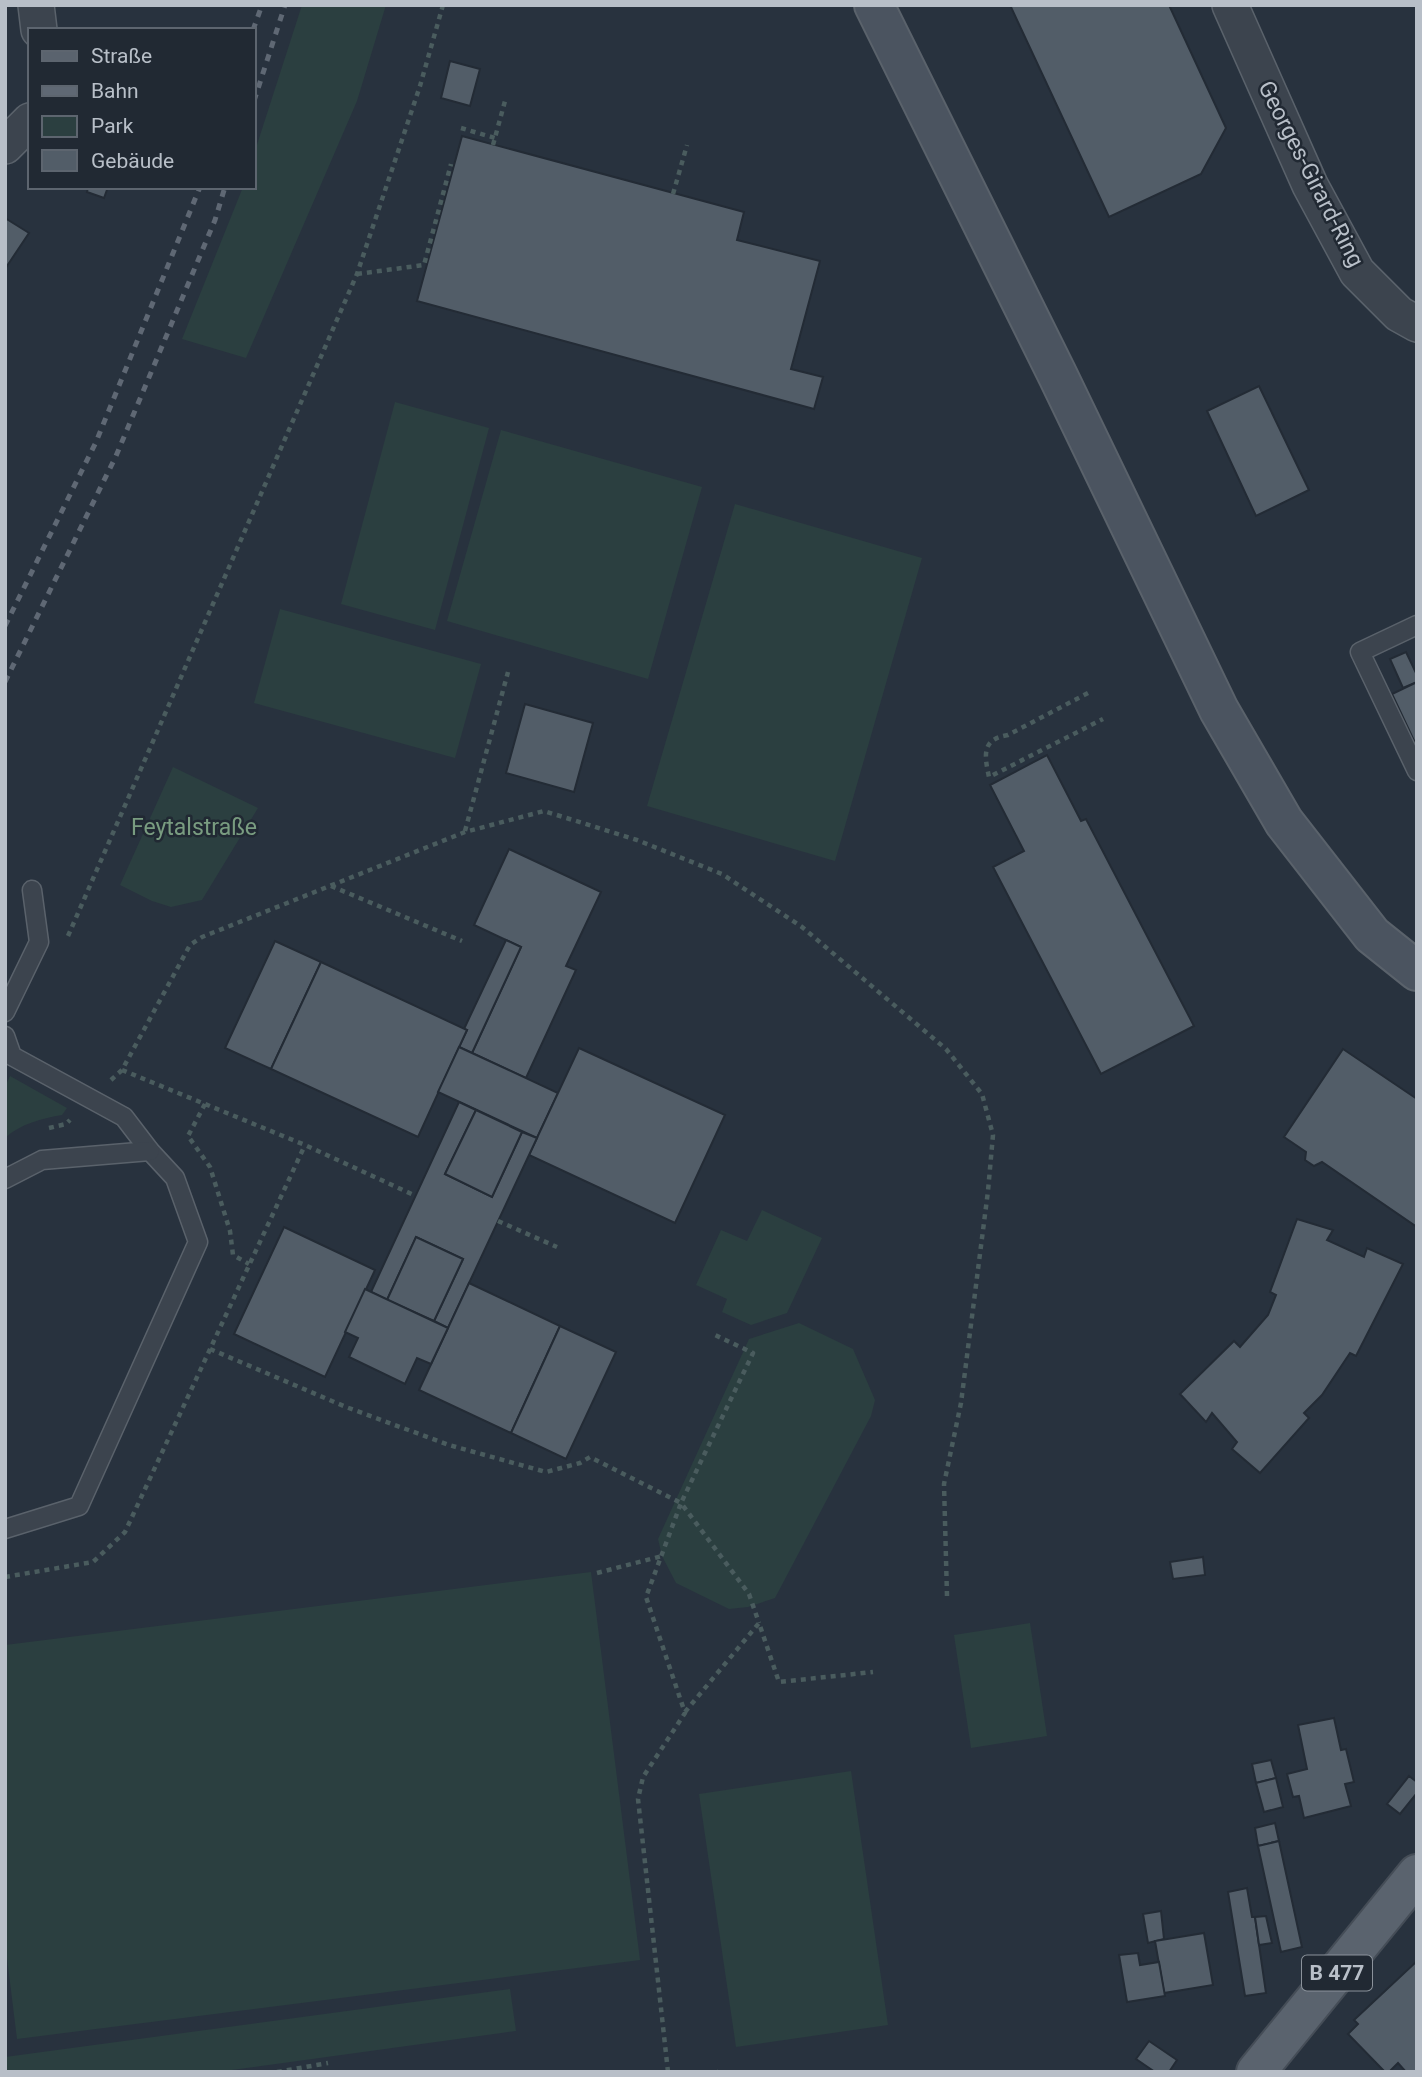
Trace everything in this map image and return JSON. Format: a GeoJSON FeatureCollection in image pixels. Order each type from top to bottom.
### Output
{"type":"FeatureCollection","features":[{"type":"Feature","properties":{"kind":"main road"},"geometry":{"type":"LineString","coordinates":[[874,5],[1058,376],[1219,710],[1284,822],[1372,935],[1417,971]]}},
{"type":"Feature","properties":{"kind":"main road","name":"B 477"},"geometry":{"type":"LineString","coordinates":[[1256,2072],[1417,1874]]}},
{"type":"Feature","properties":{"kind":"street"},"geometry":{"type":"LineString","coordinates":[[36,5],[39,28]]}},
{"type":"Feature","properties":{"kind":"street","name":"Georges-Girard-Ring"},"geometry":{"type":"LineString","coordinates":[[1230,5],[1310,185],[1357,272],[1399,314],[1417,324]]}},
{"type":"Feature","properties":{"kind":"street"},"geometry":{"type":"LineString","coordinates":[[5,146],[28,123]]}},
{"type":"Feature","properties":{"kind":"lane"},"geometry":{"type":"LineString","coordinates":[[1417,625],[1360,652],[1417,771]]}},
{"type":"Feature","properties":{"kind":"lane"},"geometry":{"type":"LineString","coordinates":[[5,1012],[39,942],[32,890]]}},
{"type":"Feature","properties":{"kind":"lane"},"geometry":{"type":"LineString","coordinates":[[5,1036],[12,1056],[124,1117],[175,1178],[198,1242],[79,1506],[5,1529]]}},
{"type":"Feature","properties":{"kind":"lane"},"geometry":{"type":"LineString","coordinates":[[5,1179],[42,1160],[150,1151]]}},
{"type":"Feature","properties":{"kind":"path"},"geometry":{"type":"LineString","coordinates":[[67,939],[357,274],[420,86],[443,5]]}},
{"type":"Feature","properties":{"kind":"path"},"geometry":{"type":"LineString","coordinates":[[461,128],[494,142],[505,100]]}},
{"type":"Feature","properties":{"kind":"path"},"geometry":{"type":"LineString","coordinates":[[673,194],[687,145]]}},
{"type":"Feature","properties":{"kind":"path"},"geometry":{"type":"LineString","coordinates":[[357,274],[424,265],[451,164]]}},
{"type":"Feature","properties":{"kind":"path"},"geometry":{"type":"LineString","coordinates":[[465,832],[508,672]]}},
{"type":"Feature","properties":{"kind":"path"},"geometry":{"type":"LineString","coordinates":[[1088,693],[1008,735],[995,737],[988,743],[985,760],[989,776],[1103,719]]}},
{"type":"Feature","properties":{"kind":"path"},"geometry":{"type":"LineString","coordinates":[[416,1196],[304,1145],[122,1070],[190,945],[202,937],[465,832],[544,811],[637,840],[722,874],[802,927],[946,1049],[982,1094],[993,1135],[961,1404],[944,1484],[947,1597]]}},
{"type":"Feature","properties":{"kind":"path"},"geometry":{"type":"LineString","coordinates":[[331,886],[462,941]]}},
{"type":"Feature","properties":{"kind":"path"},"geometry":{"type":"LineString","coordinates":[[205,1104],[188,1136],[210,1167],[230,1231],[233,1255],[250,1264]]}},
{"type":"Feature","properties":{"kind":"path"},"geometry":{"type":"LineString","coordinates":[[5,1577],[93,1562],[125,1532],[304,1145]]}},
{"type":"Feature","properties":{"kind":"path"},"geometry":{"type":"LineString","coordinates":[[498,1221],[557,1247]]}},
{"type":"Feature","properties":{"kind":"path"},"geometry":{"type":"LineString","coordinates":[[685,1713],[646,1597],[681,1503],[753,1353],[715,1335]]}},
{"type":"Feature","properties":{"kind":"path"},"geometry":{"type":"LineString","coordinates":[[210,1349],[346,1407],[449,1445],[545,1472],[580,1463],[590,1457],[681,1503],[749,1594],[779,1682],[873,1672]]}},
{"type":"Feature","properties":{"kind":"path"},"geometry":{"type":"LineString","coordinates":[[597,1573],[662,1556]]}},
{"type":"Feature","properties":{"kind":"path"},"geometry":{"type":"LineString","coordinates":[[668,2072],[638,1798],[643,1777],[685,1713],[759,1623]]}},
{"type":"Feature","properties":{"kind":"path"},"geometry":{"type":"LineString","coordinates":[[277,2072],[328,2063]]}},
{"type":"Feature","properties":{"kind":"green space"},"geometry":{"type":"Polygon","coordinates":[[[302,5],[386,5],[357,101],[246,358],[182,339],[242,189],[256,189],[256,148],[302,5]]]}},
{"type":"Feature","properties":{"kind":"green space"},"geometry":{"type":"Polygon","coordinates":[[[395,402],[489,428],[435,630],[341,604],[395,402]]]}},
{"type":"Feature","properties":{"kind":"green space"},"geometry":{"type":"Polygon","coordinates":[[[501,430],[702,487],[648,679],[447,621],[501,430]]]}},
{"type":"Feature","properties":{"kind":"green space"},"geometry":{"type":"Polygon","coordinates":[[[735,504],[922,558],[835,861],[647,806],[735,504]]]}},
{"type":"Feature","properties":{"kind":"green space"},"geometry":{"type":"Polygon","coordinates":[[[280,609],[481,664],[455,758],[254,703],[280,609]]]}},
{"type":"Feature","properties":{"kind":"green space","name":"Feytalstraße"},"geometry":{"type":"Polygon","coordinates":[[[173,767],[258,808],[202,900],[171,907],[120,885],[173,767]]]}},
{"type":"Feature","properties":{"kind":"green space"},"geometry":{"type":"Polygon","coordinates":[[[10,1076],[67,1108],[62,1115],[32,1122],[5,1138],[5,1087],[10,1076]]]}},
{"type":"Feature","properties":{"kind":"green space"},"geometry":{"type":"Polygon","coordinates":[[[762,1210],[822,1238],[787,1313],[751,1325],[722,1312],[727,1299],[696,1285],[721,1230],[747,1241],[762,1210]]]}},
{"type":"Feature","properties":{"kind":"green space"},"geometry":{"type":"Polygon","coordinates":[[[799,1323],[853,1349],[875,1400],[871,1416],[775,1598],[748,1607],[729,1609],[676,1583],[662,1556],[658,1539],[749,1339],[799,1323]]]}},
{"type":"Feature","properties":{"kind":"green space"},"geometry":{"type":"Polygon","coordinates":[[[591,1572],[640,1960],[17,2039],[5,1942],[5,1645],[591,1572]]]}},
{"type":"Feature","properties":{"kind":"green space"},"geometry":{"type":"Polygon","coordinates":[[[1030,1623],[1047,1736],[971,1748],[954,1635],[1030,1623]]]}},
{"type":"Feature","properties":{"kind":"green space"},"geometry":{"type":"Polygon","coordinates":[[[851,1771],[888,2025],[736,2047],[699,1794],[851,1771]]]}},
{"type":"Feature","properties":{"kind":"green space"},"geometry":{"type":"Polygon","coordinates":[[[510,1989],[516,2031],[217,2072],[5,2072],[5,2057],[510,1989]]]}},
{"type":"Feature","properties":{"kind":"building"},"geometry":{"type":"Polygon","coordinates":[[[1010,5],[1169,5],[1226,128],[1201,174],[1109,217],[1010,5]]]}},
{"type":"Feature","properties":{"kind":"building"},"geometry":{"type":"Polygon","coordinates":[[[450,61],[480,69],[470,106],[441,98],[450,61]]]}},
{"type":"Feature","properties":{"kind":"building"},"geometry":{"type":"Polygon","coordinates":[[[462,136],[744,212],[737,240],[820,261],[791,369],[823,377],[814,409],[417,301],[462,136]]]}},
{"type":"Feature","properties":{"kind":"building"},"geometry":{"type":"Polygon","coordinates":[[[88,189],[107,189],[104,198],[87,192],[88,189]]]}},
{"type":"Feature","properties":{"kind":"building"},"geometry":{"type":"Polygon","coordinates":[[[5,218],[29,233],[5,269],[5,218]]]}},
{"type":"Feature","properties":{"kind":"building"},"geometry":{"type":"Polygon","coordinates":[[[1259,386],[1309,490],[1256,516],[1207,411],[1259,386]]]}},
{"type":"Feature","properties":{"kind":"building"},"geometry":{"type":"Polygon","coordinates":[[[1406,652],[1417,675],[1417,682],[1403,688],[1390,659],[1406,652]]]}},
{"type":"Feature","properties":{"kind":"building"},"geometry":{"type":"Polygon","coordinates":[[[1417,682],[1417,747],[1392,694],[1417,682]]]}},
{"type":"Feature","properties":{"kind":"building"},"geometry":{"type":"Polygon","coordinates":[[[525,704],[593,723],[574,792],[506,773],[525,704]]]}},
{"type":"Feature","properties":{"kind":"building"},"geometry":{"type":"Polygon","coordinates":[[[1047,755],[1081,821],[1086,819],[1194,1026],[1101,1074],[993,867],[1024,851],[990,785],[1047,755]]]}},
{"type":"Feature","properties":{"kind":"building"},"geometry":{"type":"Polygon","coordinates":[[[509,849],[601,892],[566,966],[576,970],[526,1078],[472,1053],[521,947],[474,925],[509,849]]]}},
{"type":"Feature","properties":{"kind":"building"},"geometry":{"type":"Polygon","coordinates":[[[506,940],[521,947],[472,1053],[459,1047],[467,1030],[464,1029],[506,940]]]}},
{"type":"Feature","properties":{"kind":"building"},"geometry":{"type":"Polygon","coordinates":[[[275,941],[321,962],[271,1069],[225,1048],[275,941]]]}},
{"type":"Feature","properties":{"kind":"building"},"geometry":{"type":"Polygon","coordinates":[[[321,962],[467,1030],[418,1137],[271,1069],[321,962]]]}},
{"type":"Feature","properties":{"kind":"building"},"geometry":{"type":"Polygon","coordinates":[[[459,1047],[558,1093],[537,1138],[438,1092],[459,1047]]]}},
{"type":"Feature","properties":{"kind":"building"},"geometry":{"type":"Polygon","coordinates":[[[579,1048],[725,1115],[675,1223],[529,1155],[579,1048]]]}},
{"type":"Feature","properties":{"kind":"building"},"geometry":{"type":"Polygon","coordinates":[[[1343,1049],[1417,1099],[1417,1227],[1322,1162],[1314,1166],[1305,1160],[1306,1152],[1284,1137],[1343,1049]]]}},
{"type":"Feature","properties":{"kind":"building"},"geometry":{"type":"Polygon","coordinates":[[[459,1102],[476,1110],[445,1174],[492,1197],[522,1132],[537,1138],[448,1328],[434,1321],[463,1259],[416,1237],[387,1300],[371,1292],[459,1102]]]}},
{"type":"Feature","properties":{"kind":"building"},"geometry":{"type":"Polygon","coordinates":[[[476,1110],[522,1132],[492,1197],[445,1174],[476,1110]]]}},
{"type":"Feature","properties":{"kind":"building"},"geometry":{"type":"Polygon","coordinates":[[[1297,1219],[1333,1230],[1327,1240],[1364,1257],[1367,1248],[1403,1264],[1356,1356],[1350,1353],[1322,1395],[1304,1413],[1309,1418],[1260,1473],[1232,1449],[1237,1442],[1212,1413],[1206,1422],[1180,1394],[1234,1341],[1240,1347],[1268,1315],[1276,1295],[1270,1292],[1297,1219]]]}},
{"type":"Feature","properties":{"kind":"building"},"geometry":{"type":"Polygon","coordinates":[[[284,1227],[375,1270],[325,1377],[234,1334],[284,1227]]]}},
{"type":"Feature","properties":{"kind":"building"},"geometry":{"type":"Polygon","coordinates":[[[416,1237],[463,1259],[434,1321],[387,1300],[416,1237]]]}},
{"type":"Feature","properties":{"kind":"building"},"geometry":{"type":"Polygon","coordinates":[[[469,1283],[560,1326],[511,1433],[419,1390],[469,1283]]]}},
{"type":"Feature","properties":{"kind":"building"},"geometry":{"type":"Polygon","coordinates":[[[365,1289],[448,1328],[431,1364],[417,1358],[405,1384],[349,1357],[358,1338],[345,1332],[365,1289]]]}},
{"type":"Feature","properties":{"kind":"building"},"geometry":{"type":"Polygon","coordinates":[[[560,1326],[616,1352],[566,1459],[511,1433],[560,1326]]]}},
{"type":"Feature","properties":{"kind":"building"},"geometry":{"type":"Polygon","coordinates":[[[1203,1557],[1205,1575],[1173,1579],[1170,1562],[1203,1557]]]}},
{"type":"Feature","properties":{"kind":"building"},"geometry":{"type":"Polygon","coordinates":[[[1334,1718],[1341,1750],[1346,1749],[1354,1782],[1345,1784],[1351,1806],[1304,1818],[1299,1796],[1293,1797],[1287,1774],[1307,1769],[1298,1725],[1334,1718]]]}},
{"type":"Feature","properties":{"kind":"building"},"geometry":{"type":"Polygon","coordinates":[[[1271,1760],[1276,1778],[1256,1783],[1252,1764],[1271,1760]]]}},
{"type":"Feature","properties":{"kind":"building"},"geometry":{"type":"Polygon","coordinates":[[[1409,1776],[1417,1782],[1417,1793],[1400,1814],[1387,1804],[1409,1776]]]}},
{"type":"Feature","properties":{"kind":"building"},"geometry":{"type":"Polygon","coordinates":[[[1276,1778],[1283,1807],[1264,1812],[1256,1783],[1276,1778]]]}},
{"type":"Feature","properties":{"kind":"building"},"geometry":{"type":"Polygon","coordinates":[[[1275,1823],[1279,1841],[1258,1846],[1255,1828],[1275,1823]]]}},
{"type":"Feature","properties":{"kind":"building"},"geometry":{"type":"Polygon","coordinates":[[[1279,1841],[1302,1947],[1281,1952],[1258,1846],[1279,1841]]]}},
{"type":"Feature","properties":{"kind":"building"},"geometry":{"type":"Polygon","coordinates":[[[1247,1888],[1252,1917],[1255,1917],[1266,1993],[1245,1996],[1228,1892],[1247,1888]]]}},
{"type":"Feature","properties":{"kind":"building"},"geometry":{"type":"Polygon","coordinates":[[[1161,1911],[1164,1939],[1148,1943],[1143,1914],[1161,1911]]]}},
{"type":"Feature","properties":{"kind":"building"},"geometry":{"type":"Polygon","coordinates":[[[1266,1916],[1272,1943],[1259,1945],[1255,1917],[1266,1916]]]}},
{"type":"Feature","properties":{"kind":"building"},"geometry":{"type":"Polygon","coordinates":[[[1204,1933],[1213,1985],[1164,1993],[1155,1941],[1204,1933]]]}},
{"type":"Feature","properties":{"kind":"building"},"geometry":{"type":"Polygon","coordinates":[[[1138,1953],[1140,1965],[1159,1962],[1165,1996],[1127,2002],[1119,1955],[1138,1953]]]}},
{"type":"Feature","properties":{"kind":"building"},"geometry":{"type":"Polygon","coordinates":[[[1417,1961],[1417,2072],[1406,2072],[1398,2063],[1389,2072],[1385,2072],[1348,2034],[1358,2024],[1354,2020],[1417,1961]]]}},
{"type":"Feature","properties":{"kind":"building"},"geometry":{"type":"Polygon","coordinates":[[[1149,2041],[1177,2060],[1169,2072],[1155,2072],[1136,2059],[1149,2041]]]}},
{"type":"Feature","properties":{"kind":"railway"},"geometry":{"type":"LineString","coordinates":[[254,28],[262,5]]}},
{"type":"Feature","properties":{"kind":"railway"},"geometry":{"type":"LineString","coordinates":[[256,95],[285,5]]}},
{"type":"Feature","properties":{"kind":"railway"},"geometry":{"type":"LineString","coordinates":[[5,626],[96,442],[199,189]]}},
{"type":"Feature","properties":{"kind":"railway"},"geometry":{"type":"LineString","coordinates":[[5,682],[116,456],[215,220],[224,189]]}}]}
